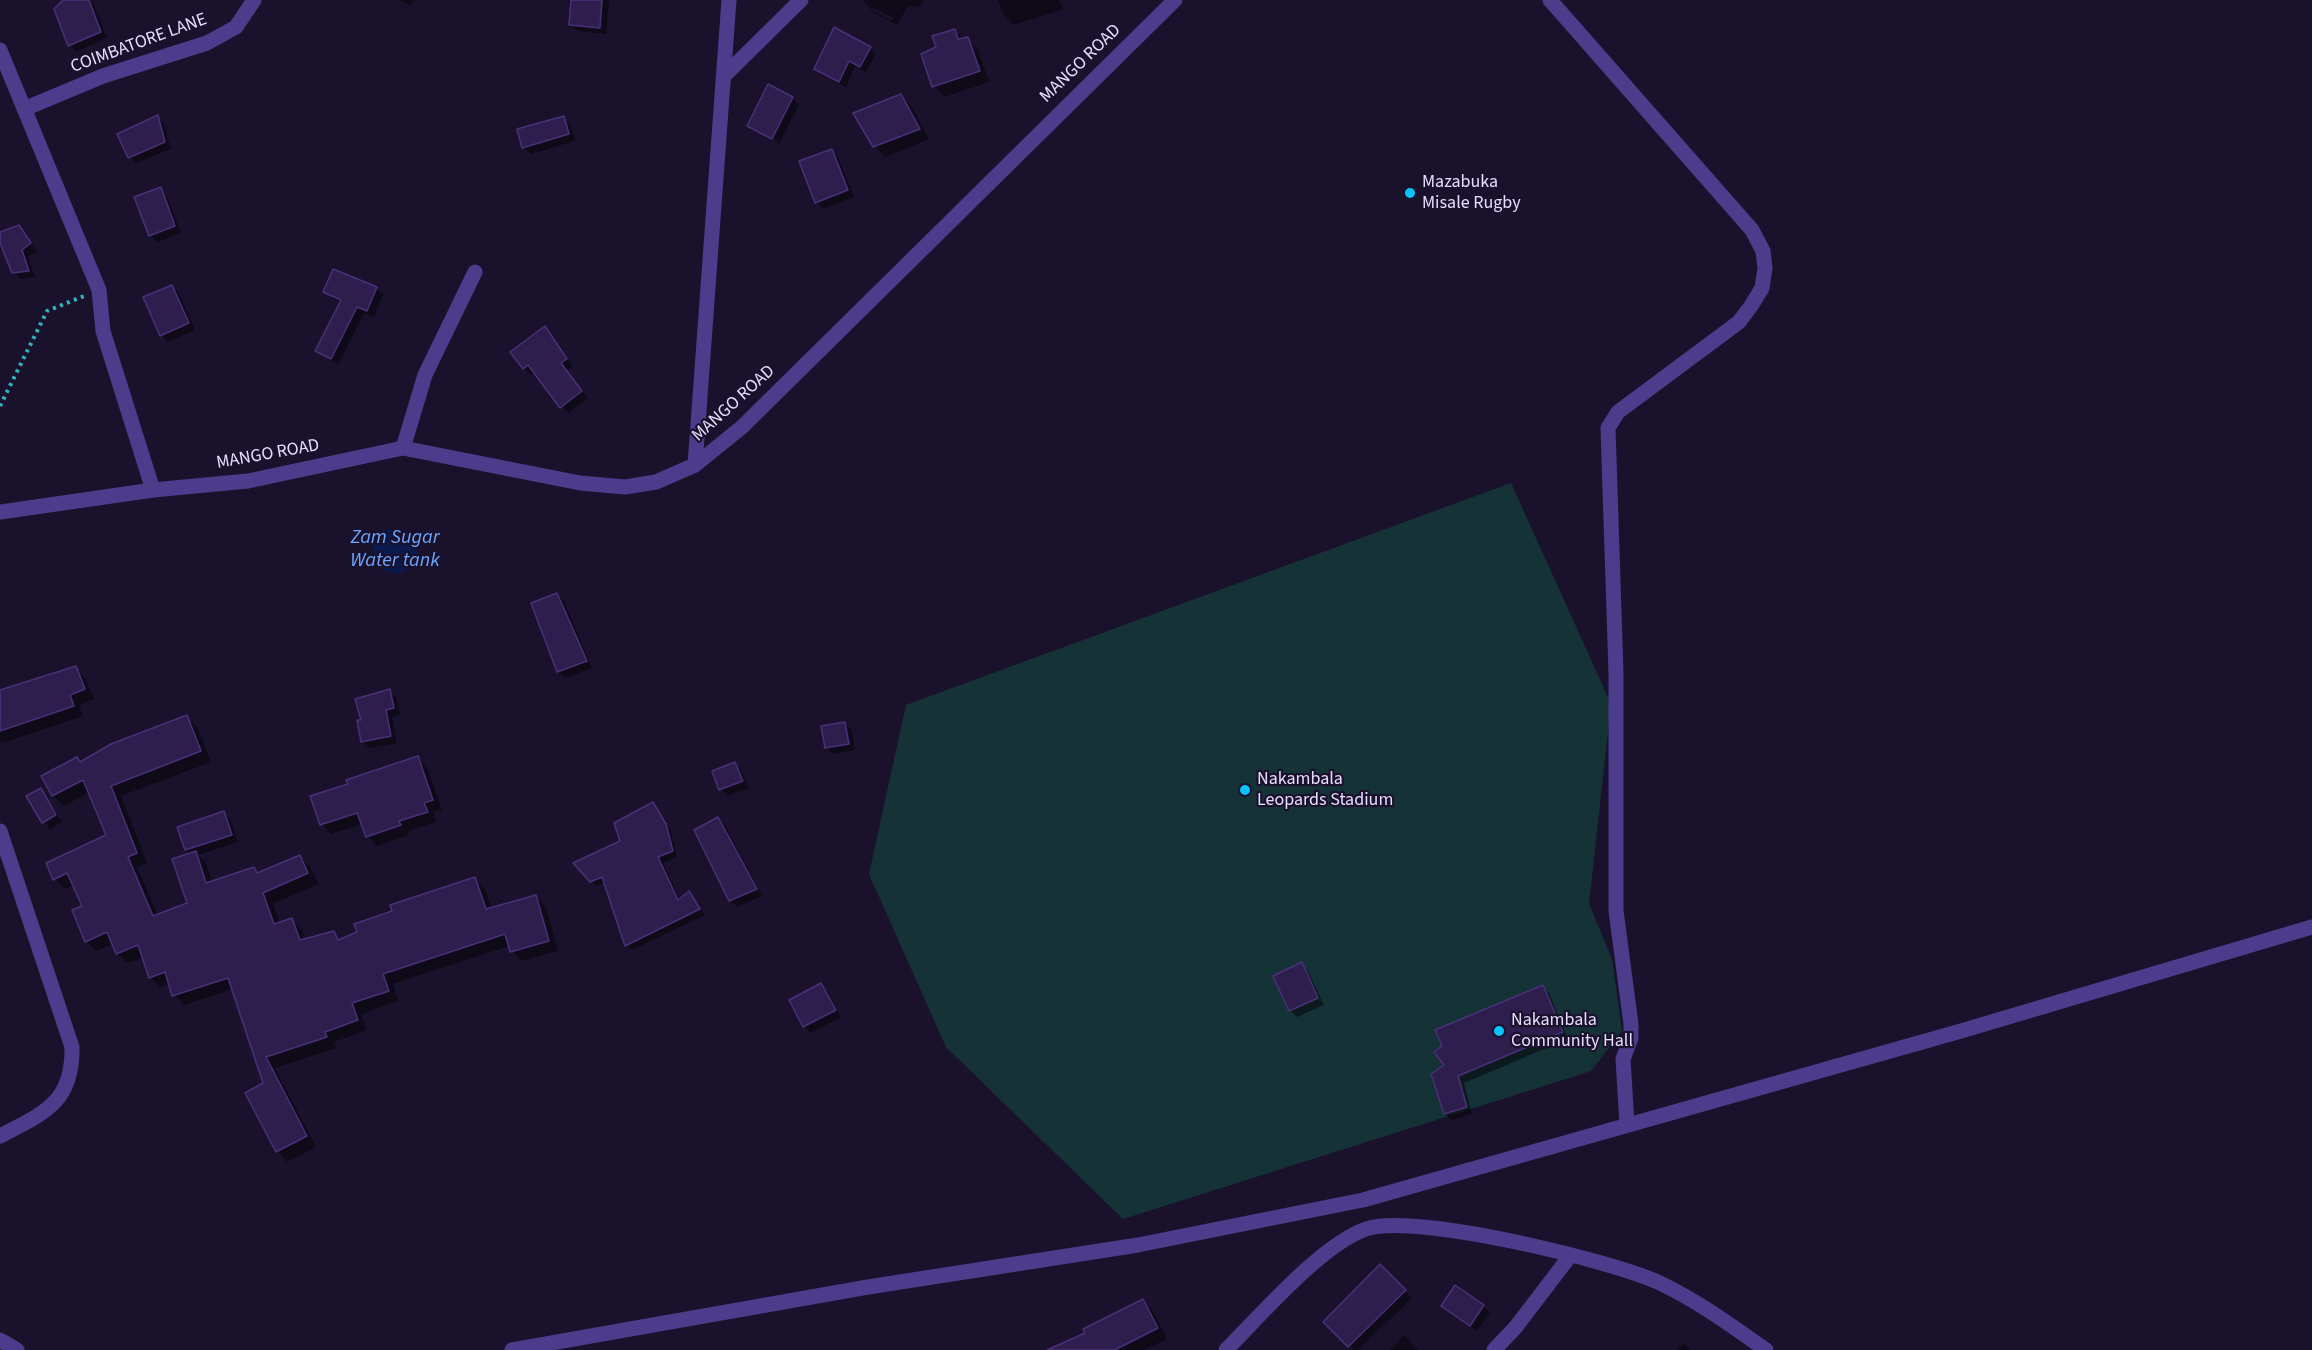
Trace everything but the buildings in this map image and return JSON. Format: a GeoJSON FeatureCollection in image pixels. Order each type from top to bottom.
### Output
{"type":"FeatureCollection","features":[{"type":"Feature","properties":{"kind":"street","name":"COIMBATORE LANE"},"geometry":{"type":"LineString","coordinates":[[24,109],[103,76],[207,44],[236,27],[254,0]]}},
{"type":"Feature","properties":{"kind":"street"},"geometry":{"type":"LineString","coordinates":[[695,465],[729,0]]}},
{"type":"Feature","properties":{"kind":"street"},"geometry":{"type":"LineString","coordinates":[[725,75],[801,0]]}},
{"type":"Feature","properties":{"kind":"street","name":"MANGO ROAD"},"geometry":{"type":"LineString","coordinates":[[0,512],[153,490],[248,481],[403,448],[580,483],[625,487],[656,482],[695,465],[742,427],[1175,0]]}},
{"type":"Feature","properties":{"kind":"street"},"geometry":{"type":"LineString","coordinates":[[1551,0],[1752,230],[1763,251],[1765,268],[1762,288],[1739,322],[1618,412],[1608,428],[1616,673],[1616,911],[1631,1024],[1631,1038],[1623,1059],[1627,1125]]}},
{"type":"Feature","properties":{"kind":"street"},"geometry":{"type":"LineString","coordinates":[[0,50],[99,290],[103,331],[153,490]]}},
{"type":"Feature","properties":{"kind":"street"},"geometry":{"type":"LineString","coordinates":[[403,448],[424,375],[475,272]]}},
{"type":"Feature","properties":{"kind":"street"},"geometry":{"type":"LineString","coordinates":[[0,831],[72,1047],[73,1069],[68,1086],[57,1102],[39,1116],[0,1136]]}},
{"type":"Feature","properties":{"kind":"street"},"geometry":{"type":"LineString","coordinates":[[512,1350],[557,1346],[868,1287],[1138,1245],[1362,1200],[1961,1031],[2312,927]]}},
{"type":"Feature","properties":{"kind":"street"},"geometry":{"type":"LineString","coordinates":[[1362,1200],[1366,1229]]}},
{"type":"Feature","properties":{"kind":"street"},"geometry":{"type":"LineString","coordinates":[[1226,1350],[1328,1250],[1366,1229],[1404,1224],[1448,1229],[1622,1269],[1660,1283],[1704,1307],[1748,1345],[1766,1350]]}},
{"type":"Feature","properties":{"kind":"street"},"geometry":{"type":"LineString","coordinates":[[1494,1350],[1515,1328],[1570,1256]]}},
{"type":"Feature","properties":{"kind":"street"},"geometry":{"type":"LineString","coordinates":[[0,1340],[17,1350]]}},
{"type":"Feature","properties":{"kind":"path"},"geometry":{"type":"LineString","coordinates":[[0,406],[47,311],[99,290]]}},
{"type":"Feature","properties":{"kind":"green space","name":"Nakambala Leopards Stadium"},"geometry":{"type":"Polygon","coordinates":[[[1511,483],[1611,704],[1589,904],[1612,959],[1622,1031],[1591,1071],[1123,1219],[946,1047],[869,874],[906,705],[1511,483]]]}},
{"type":"Feature","properties":{"kind":"water","name":"Zam Sugar Water tank"},"geometry":{"type":"Polygon","coordinates":[[[395,529],[410,536],[417,551],[410,566],[395,573],[380,566],[373,551],[380,536],[395,529]]]}},
{"type":"Feature","properties":{"kind":"place","name":"Mazabuka Misale Rugby"},"geometry":{"type":"Point","coordinates":[1410,193]}},
{"type":"Feature","properties":{"kind":"place","name":"Nakambala Leopards Stadium"},"geometry":{"type":"Point","coordinates":[1245,790]}},
{"type":"Feature","properties":{"kind":"place","name":"Nakambala Community Hall"},"geometry":{"type":"Point","coordinates":[1499,1031]}}]}
